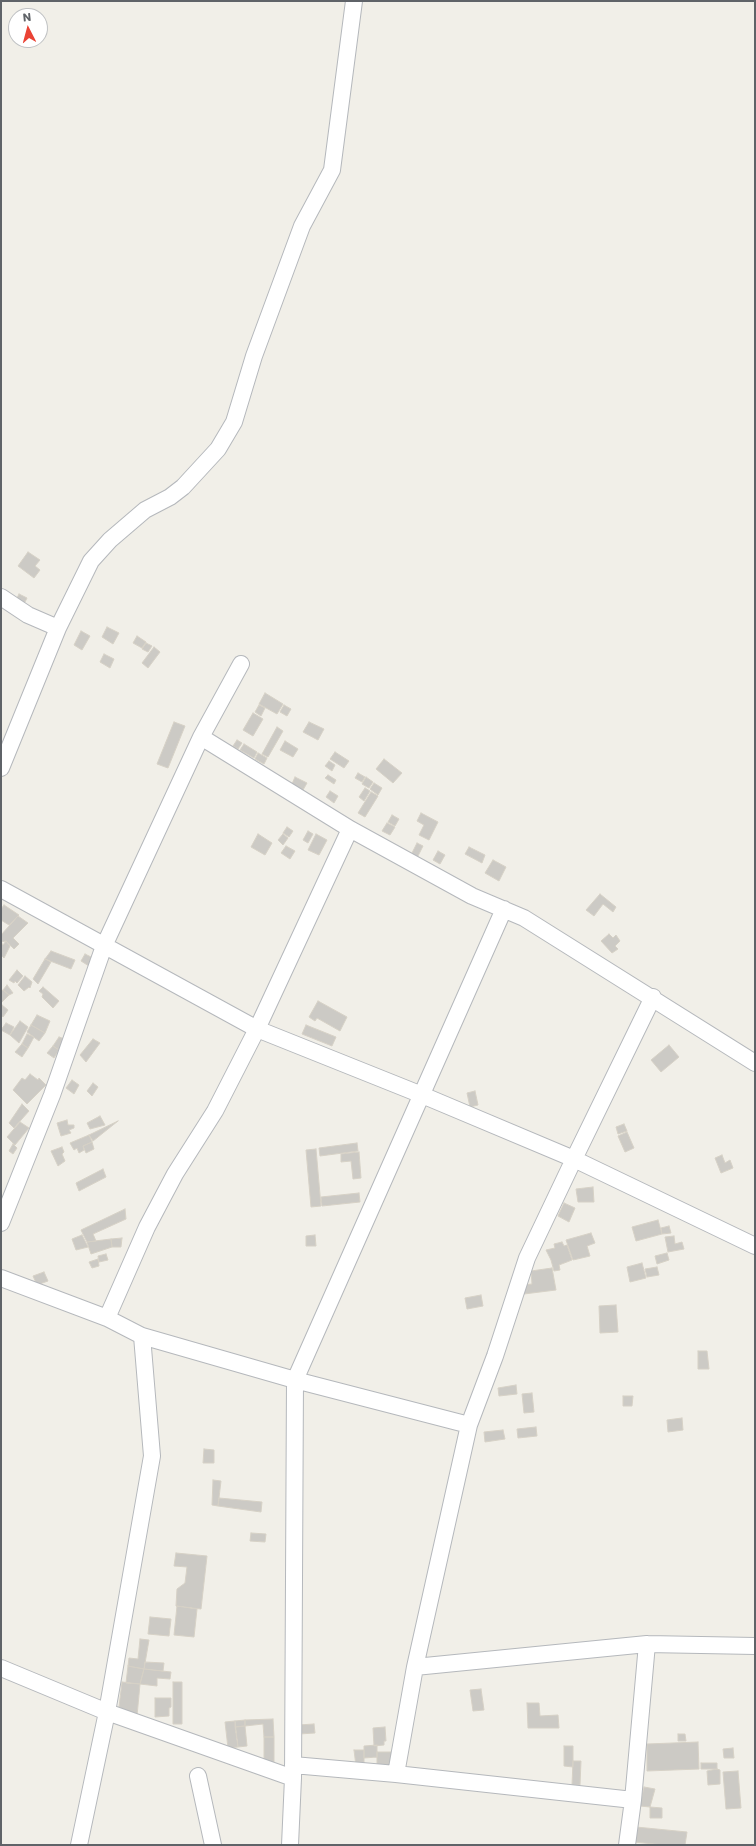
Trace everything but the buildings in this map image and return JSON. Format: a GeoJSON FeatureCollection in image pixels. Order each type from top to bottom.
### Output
{"type":"FeatureCollection","features":[{"type":"Feature","properties":{"kind":"street"},"geometry":{"type":"LineString","coordinates":[[1,768],[58,628],[91,561],[110,540],[145,510],[170,497],[183,487],[218,448],[234,422],[254,356],[302,226],[332,170],[354,1]]}},
{"type":"Feature","properties":{"kind":"street"},"geometry":{"type":"LineString","coordinates":[[1,598],[28,615],[58,628]]}},
{"type":"Feature","properties":{"kind":"street"},"geometry":{"type":"LineString","coordinates":[[1,1223],[52,1095],[104,946],[201,737],[241,664]]}},
{"type":"Feature","properties":{"kind":"street"},"geometry":{"type":"LineString","coordinates":[[201,737],[350,829],[472,896],[524,918],[653,997],[755,1063]]}},
{"type":"Feature","properties":{"kind":"street"},"geometry":{"type":"LineString","coordinates":[[107,1318],[147,1227],[175,1174],[215,1111],[257,1029],[350,829]]}},
{"type":"Feature","properties":{"kind":"street"},"geometry":{"type":"LineString","coordinates":[[1,889],[257,1029],[422,1095],[574,1159],[755,1246]]}},
{"type":"Feature","properties":{"kind":"street"},"geometry":{"type":"LineString","coordinates":[[290,1845],[293,1771],[295,1380],[504,909]]}},
{"type":"Feature","properties":{"kind":"street"},"geometry":{"type":"LineString","coordinates":[[396,1774],[415,1667],[469,1426],[495,1356],[527,1258],[653,997]]}},
{"type":"Feature","properties":{"kind":"street"},"geometry":{"type":"LineString","coordinates":[[1,1278],[107,1318],[142,1336],[295,1380],[469,1426]]}},
{"type":"Feature","properties":{"kind":"street"},"geometry":{"type":"LineString","coordinates":[[79,1845],[107,1712],[152,1456],[142,1336]]}},
{"type":"Feature","properties":{"kind":"street"},"geometry":{"type":"LineString","coordinates":[[415,1667],[647,1644],[755,1646]]}},
{"type":"Feature","properties":{"kind":"street"},"geometry":{"type":"LineString","coordinates":[[627,1845],[633,1800],[647,1644]]}},
{"type":"Feature","properties":{"kind":"street"},"geometry":{"type":"LineString","coordinates":[[1,1668],[107,1712],[293,1771],[396,1774],[633,1800]]}},
{"type":"Feature","properties":{"kind":"street"},"geometry":{"type":"LineString","coordinates":[[198,1776],[213,1845]]}}]}
